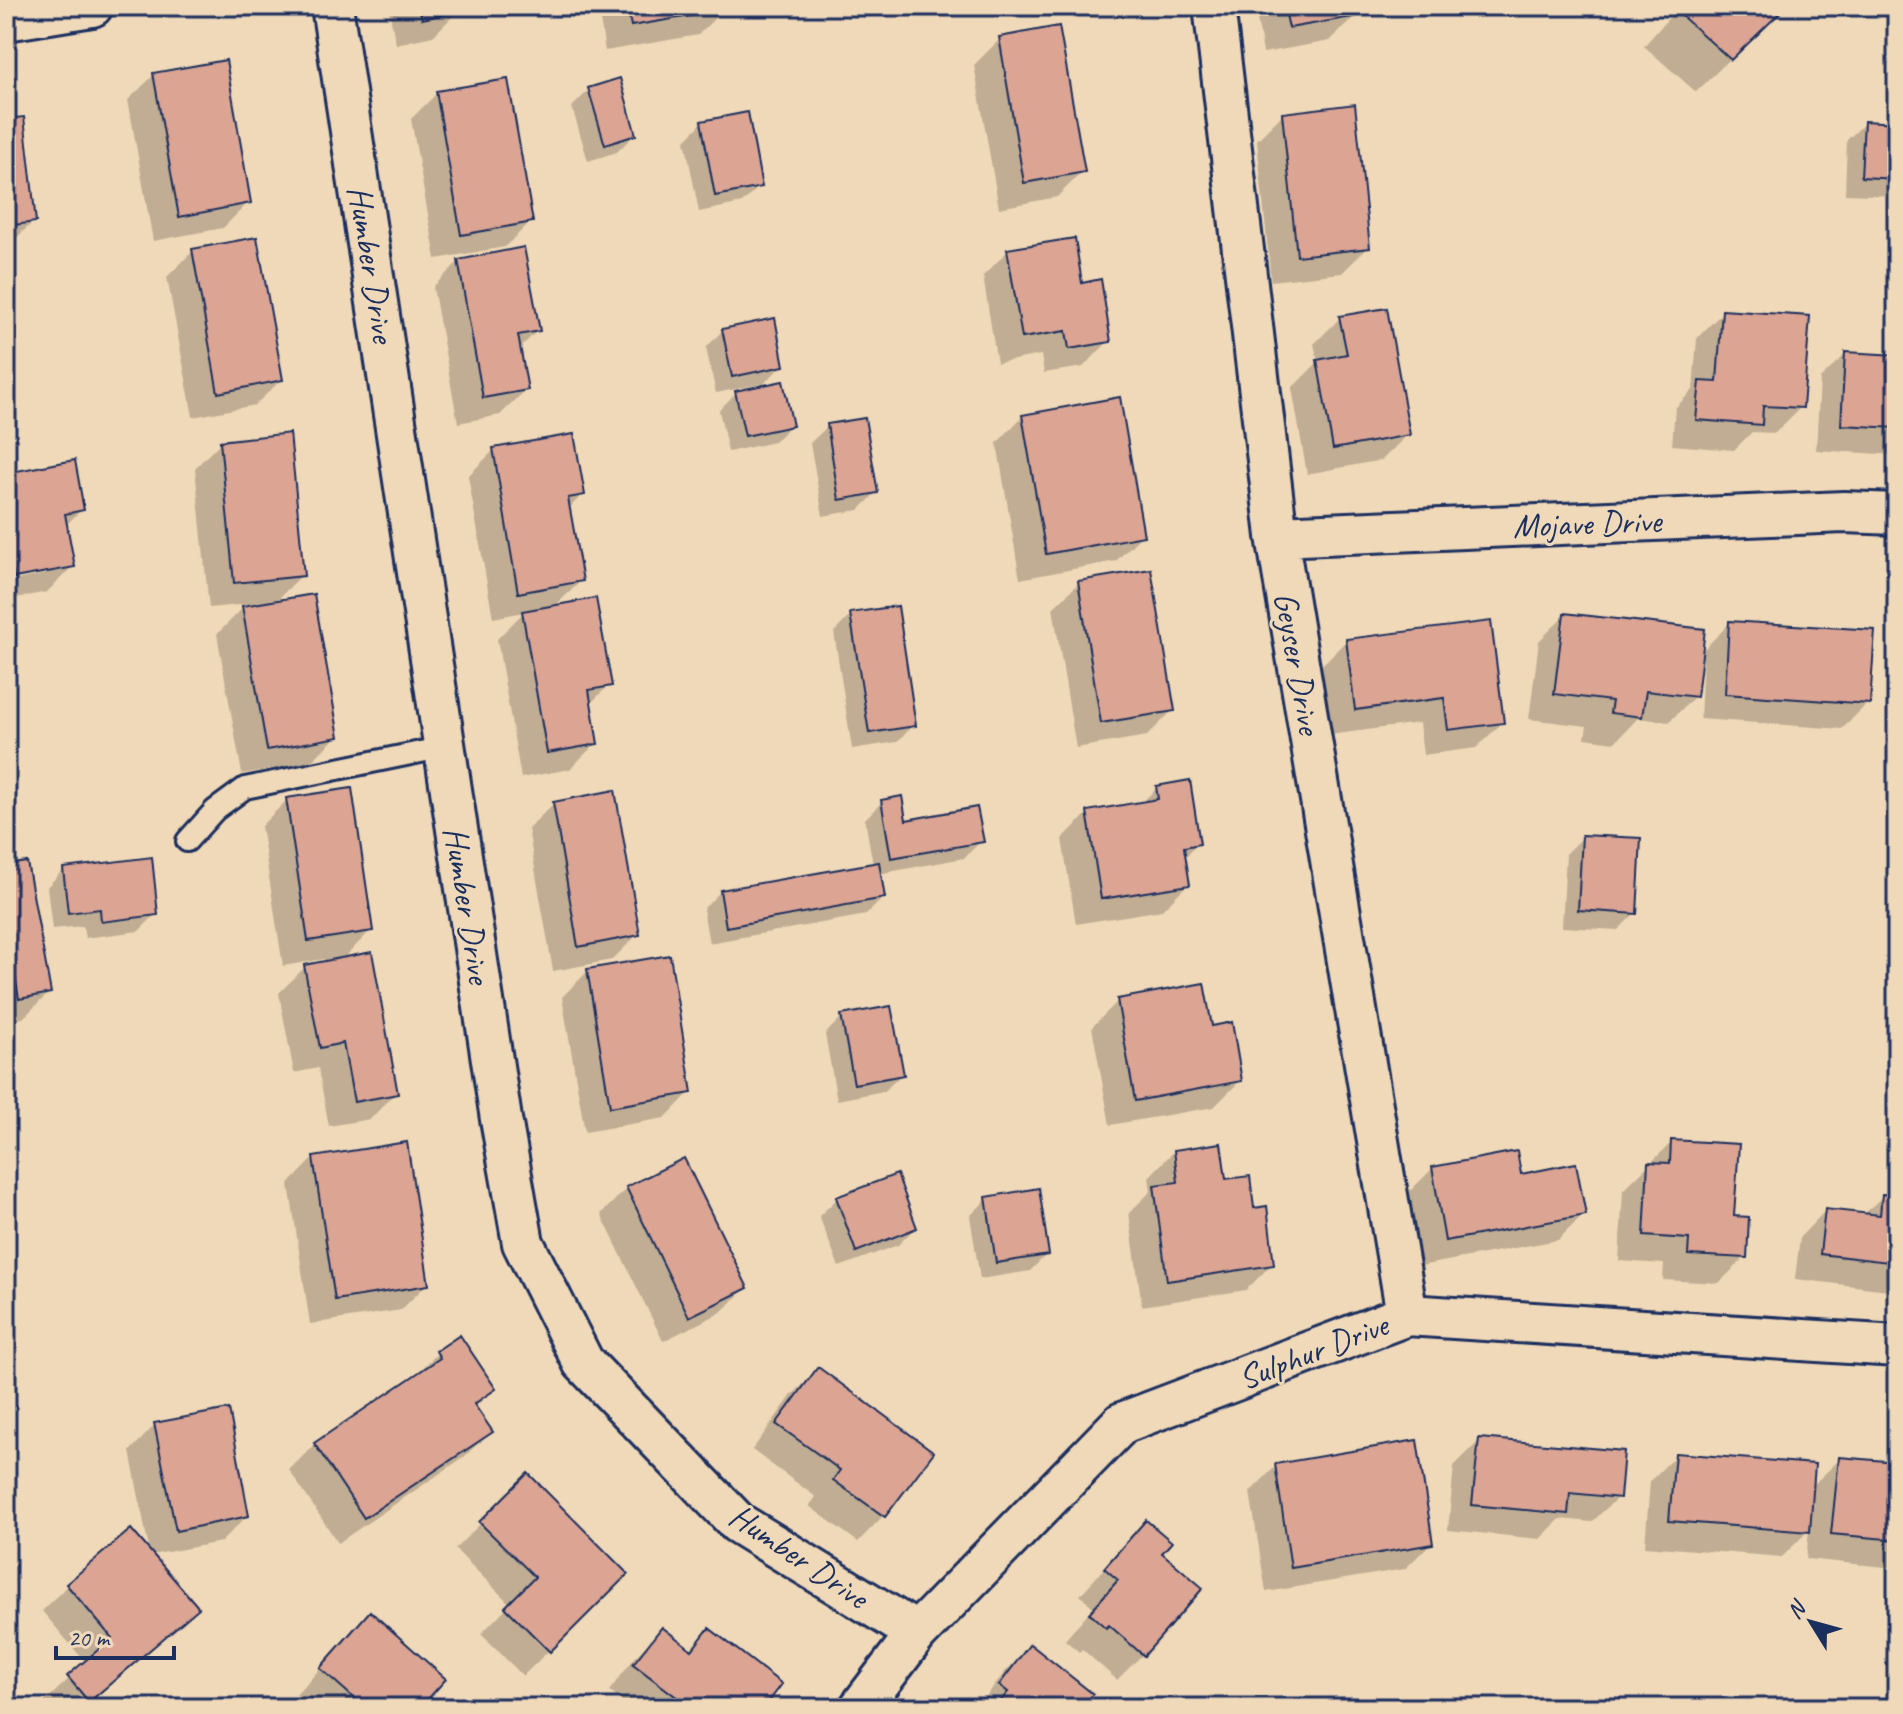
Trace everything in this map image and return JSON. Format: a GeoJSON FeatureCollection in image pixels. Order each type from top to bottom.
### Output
{"type":"FeatureCollection","features":[{"type":"Feature","properties":{"kind":"street"},"geometry":{"type":"LineString","coordinates":[[6,20],[92,6]]}},
{"type":"Feature","properties":{"kind":"street","name":"Humber Drive"},"geometry":{"type":"LineString","coordinates":[[332,6],[501,1119],[523,1243],[583,1362],[738,1523],[917,1633]]}},
{"type":"Feature","properties":{"kind":"street","name":"Geyser Drive"},"geometry":{"type":"LineString","coordinates":[[1214,6],[1277,536],[1407,1315]]}},
{"type":"Feature","properties":{"kind":"street","name":"Mojave Drive"},"geometry":{"type":"LineString","coordinates":[[1277,536],[1844,512],[1897,514]]}},
{"type":"Feature","properties":{"kind":"street","name":"Sulphur Drive"},"geometry":{"type":"LineString","coordinates":[[860,1708],[917,1633],[1122,1423],[1407,1315],[1897,1346]]}},
{"type":"Feature","properties":{"kind":"lane"},"geometry":{"type":"LineString","coordinates":[[187,841],[215,810],[245,788],[445,747]]}},
{"type":"Feature","properties":{"kind":"building"},"geometry":{"type":"Polygon","coordinates":[[[419,6],[460,6],[461,11],[422,19],[419,6]]]}},
{"type":"Feature","properties":{"kind":"building"},"geometry":{"type":"Polygon","coordinates":[[[627,6],[726,6],[726,10],[631,26],[627,6]]]}},
{"type":"Feature","properties":{"kind":"building"},"geometry":{"type":"Polygon","coordinates":[[[1284,6],[1356,6],[1358,16],[1289,28],[1284,6]]]}},
{"type":"Feature","properties":{"kind":"building"},"geometry":{"type":"Polygon","coordinates":[[[1680,6],[1787,6],[1731,60],[1676,11],[1680,6]]]}},
{"type":"Feature","properties":{"kind":"building"},"geometry":{"type":"Polygon","coordinates":[[[1059,26],[1085,172],[1024,183],[999,37],[1059,26]]]}},
{"type":"Feature","properties":{"kind":"building"},"geometry":{"type":"Polygon","coordinates":[[[226,60],[251,203],[179,217],[153,73],[226,60]]]}},
{"type":"Feature","properties":{"kind":"building"},"geometry":{"type":"Polygon","coordinates":[[[620,78],[636,135],[605,145],[588,88],[620,78]]]}},
{"type":"Feature","properties":{"kind":"building"},"geometry":{"type":"Polygon","coordinates":[[[508,79],[533,222],[461,235],[436,91],[508,79]]]}},
{"type":"Feature","properties":{"kind":"building"},"geometry":{"type":"Polygon","coordinates":[[[1355,104],[1370,248],[1297,256],[1282,113],[1355,104]]]}},
{"type":"Feature","properties":{"kind":"building"},"geometry":{"type":"Polygon","coordinates":[[[748,112],[762,187],[715,196],[701,121],[748,112]]]}},
{"type":"Feature","properties":{"kind":"building"},"geometry":{"type":"Polygon","coordinates":[[[24,117],[36,222],[6,226],[6,119],[24,117]]]}},
{"type":"Feature","properties":{"kind":"building"},"geometry":{"type":"Polygon","coordinates":[[[1864,121],[1897,123],[1897,179],[1861,177],[1864,121]]]}},
{"type":"Feature","properties":{"kind":"building"},"geometry":{"type":"Polygon","coordinates":[[[257,237],[283,380],[218,393],[192,249],[257,237]]]}},
{"type":"Feature","properties":{"kind":"building"},"geometry":{"type":"Polygon","coordinates":[[[1075,238],[1082,283],[1101,279],[1111,342],[1069,349],[1066,331],[1022,338],[1007,249],[1075,238]]]}},
{"type":"Feature","properties":{"kind":"building"},"geometry":{"type":"Polygon","coordinates":[[[524,247],[540,331],[518,335],[528,390],[483,398],[458,260],[524,247]]]}},
{"type":"Feature","properties":{"kind":"building"},"geometry":{"type":"Polygon","coordinates":[[[1387,308],[1410,435],[1333,449],[1317,360],[1347,354],[1339,316],[1387,308]]]}},
{"type":"Feature","properties":{"kind":"building"},"geometry":{"type":"Polygon","coordinates":[[[1722,310],[1810,316],[1803,408],[1763,406],[1762,425],[1696,420],[1700,381],[1717,382],[1722,310]]]}},
{"type":"Feature","properties":{"kind":"building"},"geometry":{"type":"Polygon","coordinates":[[[775,318],[784,366],[732,377],[722,329],[775,318]]]}},
{"type":"Feature","properties":{"kind":"building"},"geometry":{"type":"Polygon","coordinates":[[[1845,352],[1897,355],[1897,428],[1841,425],[1845,352]]]}},
{"type":"Feature","properties":{"kind":"building"},"geometry":{"type":"Polygon","coordinates":[[[783,381],[793,426],[745,436],[735,391],[783,381]]]}},
{"type":"Feature","properties":{"kind":"building"},"geometry":{"type":"Polygon","coordinates":[[[1120,397],[1144,536],[1046,554],[1022,415],[1120,397]]]}},
{"type":"Feature","properties":{"kind":"building"},"geometry":{"type":"Polygon","coordinates":[[[865,418],[878,493],[839,500],[827,424],[865,418]]]}},
{"type":"Feature","properties":{"kind":"building"},"geometry":{"type":"Polygon","coordinates":[[[290,433],[304,576],[234,583],[220,441],[290,433]]]}},
{"type":"Feature","properties":{"kind":"building"},"geometry":{"type":"Polygon","coordinates":[[[574,434],[585,495],[568,498],[583,581],[518,593],[493,448],[574,434]]]}},
{"type":"Feature","properties":{"kind":"building"},"geometry":{"type":"Polygon","coordinates":[[[75,460],[84,510],[65,514],[75,567],[14,578],[6,533],[6,473],[75,460]]]}},
{"type":"Feature","properties":{"kind":"building"},"geometry":{"type":"Polygon","coordinates":[[[1151,569],[1175,711],[1101,723],[1078,581],[1151,569]]]}},
{"type":"Feature","properties":{"kind":"building"},"geometry":{"type":"Polygon","coordinates":[[[314,594],[339,737],[267,750],[242,606],[314,594]]]}},
{"type":"Feature","properties":{"kind":"building"},"geometry":{"type":"Polygon","coordinates":[[[596,598],[612,686],[589,690],[598,744],[547,753],[522,611],[596,598]]]}},
{"type":"Feature","properties":{"kind":"building"},"geometry":{"type":"Polygon","coordinates":[[[898,606],[916,726],[869,733],[850,613],[898,606]]]}},
{"type":"Feature","properties":{"kind":"building"},"geometry":{"type":"Polygon","coordinates":[[[1564,613],[1705,629],[1697,697],[1646,691],[1642,717],[1610,713],[1612,701],[1554,694],[1564,613]]]}},
{"type":"Feature","properties":{"kind":"building"},"geometry":{"type":"Polygon","coordinates":[[[1491,621],[1504,723],[1448,730],[1444,698],[1355,710],[1346,639],[1491,621]]]}},
{"type":"Feature","properties":{"kind":"building"},"geometry":{"type":"Polygon","coordinates":[[[1729,621],[1875,630],[1870,704],[1725,694],[1729,621]]]}},
{"type":"Feature","properties":{"kind":"building"},"geometry":{"type":"Polygon","coordinates":[[[1190,780],[1200,844],[1184,847],[1190,885],[1101,899],[1087,811],[1158,799],[1156,786],[1190,780]]]}},
{"type":"Feature","properties":{"kind":"building"},"geometry":{"type":"Polygon","coordinates":[[[352,788],[373,931],[308,941],[286,798],[352,788]]]}},
{"type":"Feature","properties":{"kind":"building"},"geometry":{"type":"Polygon","coordinates":[[[615,790],[640,935],[578,947],[553,802],[615,790]]]}},
{"type":"Feature","properties":{"kind":"building"},"geometry":{"type":"Polygon","coordinates":[[[902,796],[906,820],[977,807],[984,842],[891,858],[881,800],[902,796]]]}},
{"type":"Feature","properties":{"kind":"building"},"geometry":{"type":"Polygon","coordinates":[[[1582,835],[1641,838],[1637,914],[1578,910],[1582,835]]]}},
{"type":"Feature","properties":{"kind":"building"},"geometry":{"type":"Polygon","coordinates":[[[152,857],[158,915],[101,922],[100,909],[68,913],[63,868],[152,857]]]}},
{"type":"Feature","properties":{"kind":"building"},"geometry":{"type":"Polygon","coordinates":[[[27,862],[51,993],[19,999],[15,975],[6,977],[6,865],[27,862]]]}},
{"type":"Feature","properties":{"kind":"building"},"geometry":{"type":"Polygon","coordinates":[[[879,862],[885,898],[726,927],[720,890],[879,862]]]}},
{"type":"Feature","properties":{"kind":"building"},"geometry":{"type":"Polygon","coordinates":[[[372,952],[398,1094],[354,1102],[343,1043],[320,1048],[304,965],[372,952]]]}},
{"type":"Feature","properties":{"kind":"building"},"geometry":{"type":"Polygon","coordinates":[[[670,955],[692,1093],[610,1107],[587,969],[670,955]]]}},
{"type":"Feature","properties":{"kind":"building"},"geometry":{"type":"Polygon","coordinates":[[[1204,983],[1212,1026],[1232,1022],[1242,1081],[1135,1101],[1117,999],[1204,983]]]}},
{"type":"Feature","properties":{"kind":"building"},"geometry":{"type":"Polygon","coordinates":[[[891,1006],[904,1075],[854,1084],[841,1015],[891,1006]]]}},
{"type":"Feature","properties":{"kind":"building"},"geometry":{"type":"Polygon","coordinates":[[[1671,1140],[1739,1144],[1734,1216],[1749,1217],[1747,1258],[1688,1255],[1689,1239],[1644,1236],[1648,1162],[1670,1163],[1671,1140]]]}},
{"type":"Feature","properties":{"kind":"building"},"geometry":{"type":"Polygon","coordinates":[[[407,1142],[429,1285],[335,1300],[313,1157],[407,1142]]]}},
{"type":"Feature","properties":{"kind":"building"},"geometry":{"type":"Polygon","coordinates":[[[1221,1143],[1226,1179],[1250,1176],[1254,1208],[1267,1206],[1274,1265],[1167,1281],[1154,1185],[1178,1182],[1174,1150],[1221,1143]]]}},
{"type":"Feature","properties":{"kind":"building"},"geometry":{"type":"Polygon","coordinates":[[[1517,1151],[1521,1174],[1576,1163],[1586,1215],[1445,1241],[1432,1167],[1517,1151]]]}},
{"type":"Feature","properties":{"kind":"building"},"geometry":{"type":"Polygon","coordinates":[[[684,1158],[748,1288],[689,1317],[626,1187],[684,1158]]]}},
{"type":"Feature","properties":{"kind":"building"},"geometry":{"type":"Polygon","coordinates":[[[897,1174],[917,1228],[856,1252],[836,1197],[897,1174]]]}},
{"type":"Feature","properties":{"kind":"building"},"geometry":{"type":"Polygon","coordinates":[[[1039,1188],[1049,1255],[996,1263],[986,1197],[1039,1188]]]}},
{"type":"Feature","properties":{"kind":"building"},"geometry":{"type":"Polygon","coordinates":[[[1882,1194],[1897,1195],[1897,1263],[1820,1254],[1825,1209],[1880,1215],[1882,1194]]]}},
{"type":"Feature","properties":{"kind":"building"},"geometry":{"type":"Polygon","coordinates":[[[6,1201],[14,1249],[6,1251],[6,1201]]]}},
{"type":"Feature","properties":{"kind":"building"},"geometry":{"type":"Polygon","coordinates":[[[460,1335],[496,1389],[474,1404],[493,1432],[364,1518],[314,1443],[440,1358],[436,1351],[460,1335]]]}},
{"type":"Feature","properties":{"kind":"building"},"geometry":{"type":"Polygon","coordinates":[[[818,1367],[934,1452],[885,1517],[833,1480],[840,1470],[776,1424],[818,1367]]]}},
{"type":"Feature","properties":{"kind":"building"},"geometry":{"type":"Polygon","coordinates":[[[229,1409],[249,1516],[176,1531],[154,1423],[229,1409]]]}},
{"type":"Feature","properties":{"kind":"building"},"geometry":{"type":"Polygon","coordinates":[[[1479,1438],[1624,1451],[1620,1498],[1570,1493],[1568,1514],[1472,1505],[1479,1438]]]}},
{"type":"Feature","properties":{"kind":"building"},"geometry":{"type":"Polygon","coordinates":[[[1417,1440],[1433,1544],[1291,1568],[1275,1464],[1417,1440]]]}},
{"type":"Feature","properties":{"kind":"building"},"geometry":{"type":"Polygon","coordinates":[[[1675,1453],[1815,1464],[1810,1532],[1669,1521],[1675,1453]]]}},
{"type":"Feature","properties":{"kind":"building"},"geometry":{"type":"Polygon","coordinates":[[[1839,1457],[1897,1462],[1897,1540],[1831,1534],[1839,1457]]]}},
{"type":"Feature","properties":{"kind":"building"},"geometry":{"type":"Polygon","coordinates":[[[528,1473],[628,1574],[550,1652],[505,1607],[535,1577],[479,1522],[528,1473]]]}},
{"type":"Feature","properties":{"kind":"building"},"geometry":{"type":"Polygon","coordinates":[[[1146,1520],[1172,1542],[1162,1553],[1203,1588],[1144,1656],[1109,1625],[1106,1628],[1089,1613],[1118,1580],[1104,1568],[1146,1520]]]}},
{"type":"Feature","properties":{"kind":"building"},"geometry":{"type":"Polygon","coordinates":[[[131,1529],[199,1608],[89,1702],[67,1676],[112,1638],[66,1584],[131,1529]]]}},
{"type":"Feature","properties":{"kind":"building"},"geometry":{"type":"Polygon","coordinates":[[[370,1611],[446,1679],[420,1708],[365,1708],[320,1668],[370,1611]]]}},
{"type":"Feature","properties":{"kind":"building"},"geometry":{"type":"Polygon","coordinates":[[[662,1627],[692,1650],[709,1628],[782,1684],[764,1708],[691,1708],[633,1664],[662,1627]]]}},
{"type":"Feature","properties":{"kind":"building"},"geometry":{"type":"Polygon","coordinates":[[[1030,1644],[1093,1694],[1082,1708],[995,1708],[1008,1692],[999,1685],[1030,1644]]]}}]}
